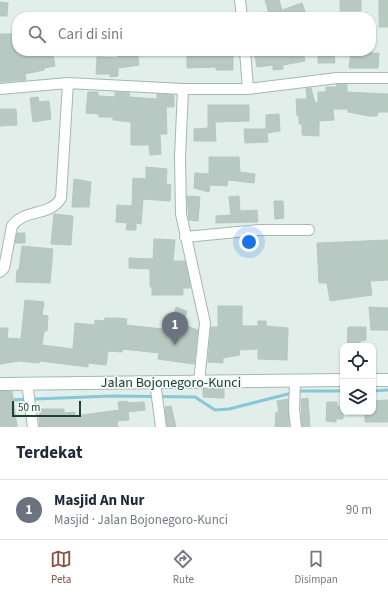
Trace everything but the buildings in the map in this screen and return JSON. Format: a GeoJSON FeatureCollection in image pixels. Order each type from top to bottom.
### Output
{"type":"FeatureCollection","features":[{"type":"Feature","properties":{"kind":"main road","name":"Jalan Bojonegoro-Kunci"},"geometry":{"type":"LineString","coordinates":[[0,384],[28,388],[156,386],[200,373],[296,387],[340,380]]}},
{"type":"Feature","properties":{"kind":"main road"},"geometry":{"type":"LineString","coordinates":[[376,380],[388,380]]}},
{"type":"Feature","properties":{"kind":"street"},"geometry":{"type":"LineString","coordinates":[[240,0],[241,12]]}},
{"type":"Feature","properties":{"kind":"street"},"geometry":{"type":"LineString","coordinates":[[245,56],[248,89]]}},
{"type":"Feature","properties":{"kind":"street"},"geometry":{"type":"LineString","coordinates":[[0,89],[68,83],[183,89],[248,89],[337,78],[388,78]]}},
{"type":"Feature","properties":{"kind":"street"},"geometry":{"type":"LineString","coordinates":[[0,272],[4,268],[12,226],[15,221],[31,213],[53,207],[61,198],[68,83]]}},
{"type":"Feature","properties":{"kind":"street"},"geometry":{"type":"LineString","coordinates":[[183,89],[180,157],[181,214],[205,323],[200,373]]}},
{"type":"Feature","properties":{"kind":"street"},"geometry":{"type":"LineString","coordinates":[[185,237],[258,230],[308,230]]}},
{"type":"Feature","properties":{"kind":"street"},"geometry":{"type":"LineString","coordinates":[[156,386],[161,427]]}},
{"type":"Feature","properties":{"kind":"street"},"geometry":{"type":"LineString","coordinates":[[296,387],[294,410],[296,427]]}},
{"type":"Feature","properties":{"kind":"street"},"geometry":{"type":"LineString","coordinates":[[28,388],[33,427]]}},
{"type":"Feature","properties":{"kind":"waterway"},"geometry":{"type":"LineString","coordinates":[[376,391],[388,390]]}},
{"type":"Feature","properties":{"kind":"waterway"},"geometry":{"type":"LineString","coordinates":[[9,400],[112,396],[195,397],[215,410],[229,409],[300,391],[340,391]]}},
{"type":"Feature","properties":{"kind":"place","name":"Masjid An Nur"},"geometry":{"type":"Point","coordinates":[175,345]}}]}
